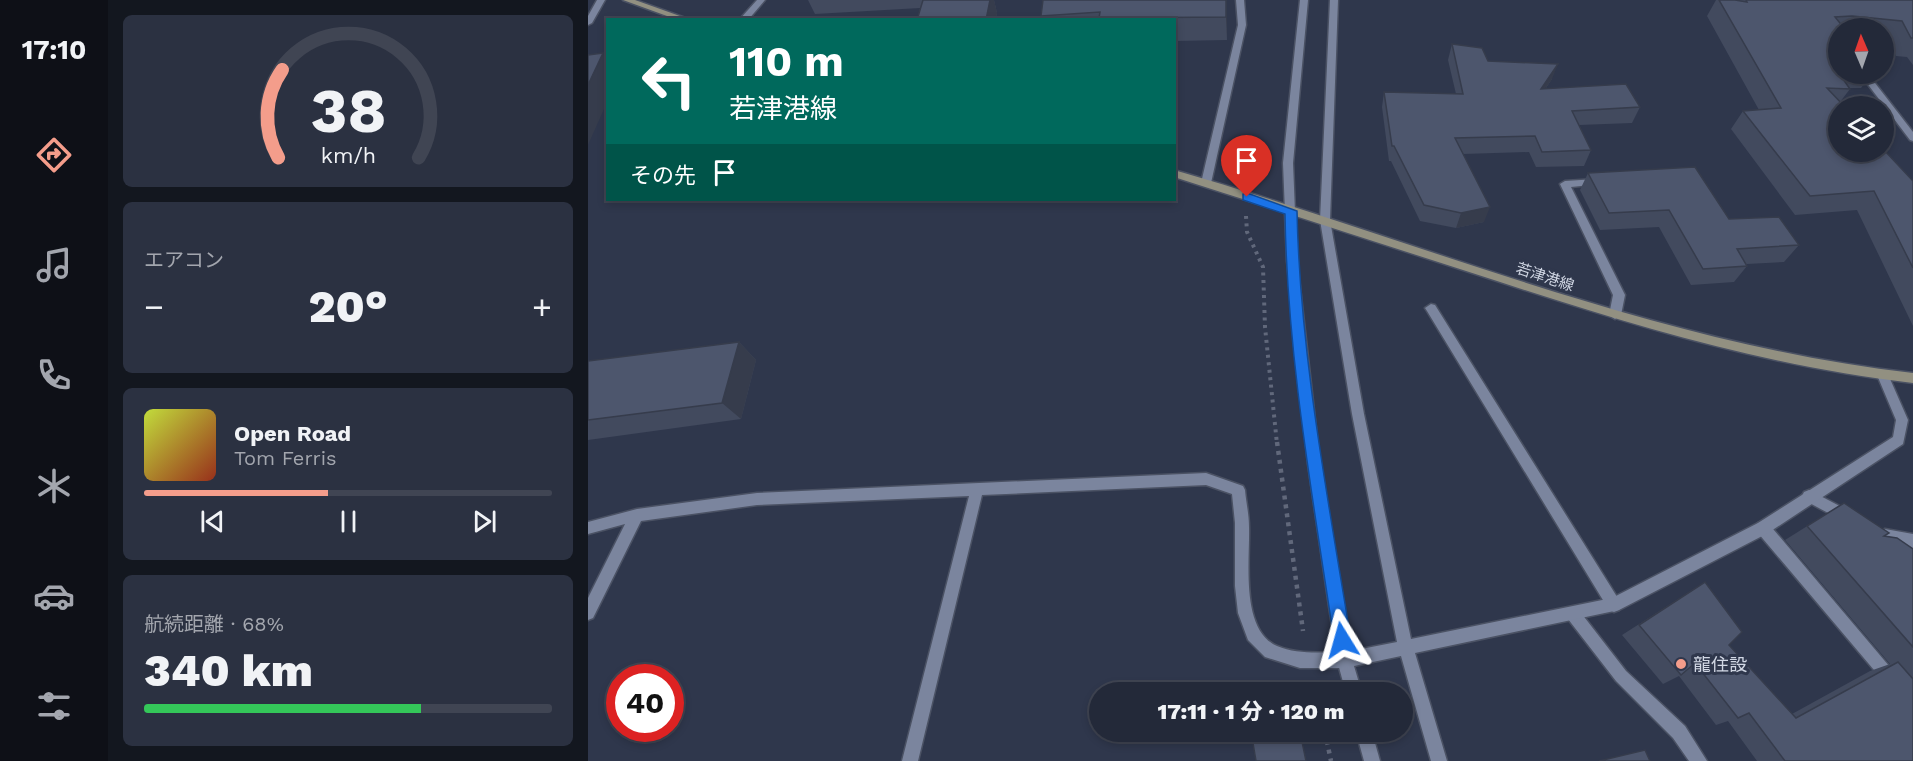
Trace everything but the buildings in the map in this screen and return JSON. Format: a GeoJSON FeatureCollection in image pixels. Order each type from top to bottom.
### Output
{"type":"FeatureCollection","features":[{"type":"Feature","properties":{"kind":"main road"},"geometry":{"type":"LineString","coordinates":[[627,0],[681,18]]}},
{"type":"Feature","properties":{"kind":"main road","name":"若津港線"},"geometry":{"type":"LineString","coordinates":[[1176,174],[1615,315],[1734,349],[1808,365],[1913,378]]}},
{"type":"Feature","properties":{"kind":"street"},"geometry":{"type":"LineString","coordinates":[[588,23],[602,0]]}},
{"type":"Feature","properties":{"kind":"street"},"geometry":{"type":"LineString","coordinates":[[745,18],[761,0]]}},
{"type":"Feature","properties":{"kind":"street"},"geometry":{"type":"LineString","coordinates":[[1206,183],[1242,25],[1240,0]]}},
{"type":"Feature","properties":{"kind":"street"},"geometry":{"type":"LineString","coordinates":[[1304,0],[1288,163],[1292,261],[1309,418],[1345,660],[1351,682]]}},
{"type":"Feature","properties":{"kind":"street"},"geometry":{"type":"LineString","coordinates":[[1334,0],[1325,220],[1358,414],[1406,649],[1439,761]]}},
{"type":"Feature","properties":{"kind":"street"},"geometry":{"type":"LineString","coordinates":[[1872,84],[1913,138]]}},
{"type":"Feature","properties":{"kind":"street"},"geometry":{"type":"LineString","coordinates":[[1612,182],[1565,184],[1619,295],[1615,315]]}},
{"type":"Feature","properties":{"kind":"street"},"geometry":{"type":"LineString","coordinates":[[1431,308],[1614,605]]}},
{"type":"Feature","properties":{"kind":"street"},"geometry":{"type":"LineString","coordinates":[[588,528],[637,515],[757,499],[1206,479],[1238,490],[1243,515],[1241,582],[1248,629],[1271,653],[1310,663],[1345,660],[1614,605],[1763,528],[1809,496],[1899,440],[1902,420],[1883,375]]}},
{"type":"Feature","properties":{"kind":"street"},"geometry":{"type":"LineString","coordinates":[[910,761],[977,489]]}},
{"type":"Feature","properties":{"kind":"street"},"geometry":{"type":"LineString","coordinates":[[1809,496],[1890,539],[1913,541]]}},
{"type":"Feature","properties":{"kind":"street"},"geometry":{"type":"LineString","coordinates":[[588,613],[637,515]]}},
{"type":"Feature","properties":{"kind":"street"},"geometry":{"type":"LineString","coordinates":[[1763,528],[1898,688]]}},
{"type":"Feature","properties":{"kind":"street"},"geometry":{"type":"LineString","coordinates":[[1573,614],[1621,676],[1679,732],[1699,761]]}},
{"type":"Feature","properties":{"kind":"street"},"geometry":{"type":"LineString","coordinates":[[1367,742],[1372,761]]}},
{"type":"Feature","properties":{"kind":"path"},"geometry":{"type":"LineString","coordinates":[[1246,212],[1247,232],[1263,267],[1265,327],[1272,405],[1303,631]]}},
{"type":"Feature","properties":{"kind":"path"},"geometry":{"type":"LineString","coordinates":[[1327,742],[1331,761]]}},
{"type":"Feature","properties":{"kind":"place","name":"龍住設"},"geometry":{"type":"Point","coordinates":[1681,664]}},
{"type":"Feature","properties":{"kind":"route"},"geometry":{"type":"LineString","coordinates":[[1247,197],[1291,211],[1292,261],[1299,339],[1314,464],[1342,640]]}}]}
